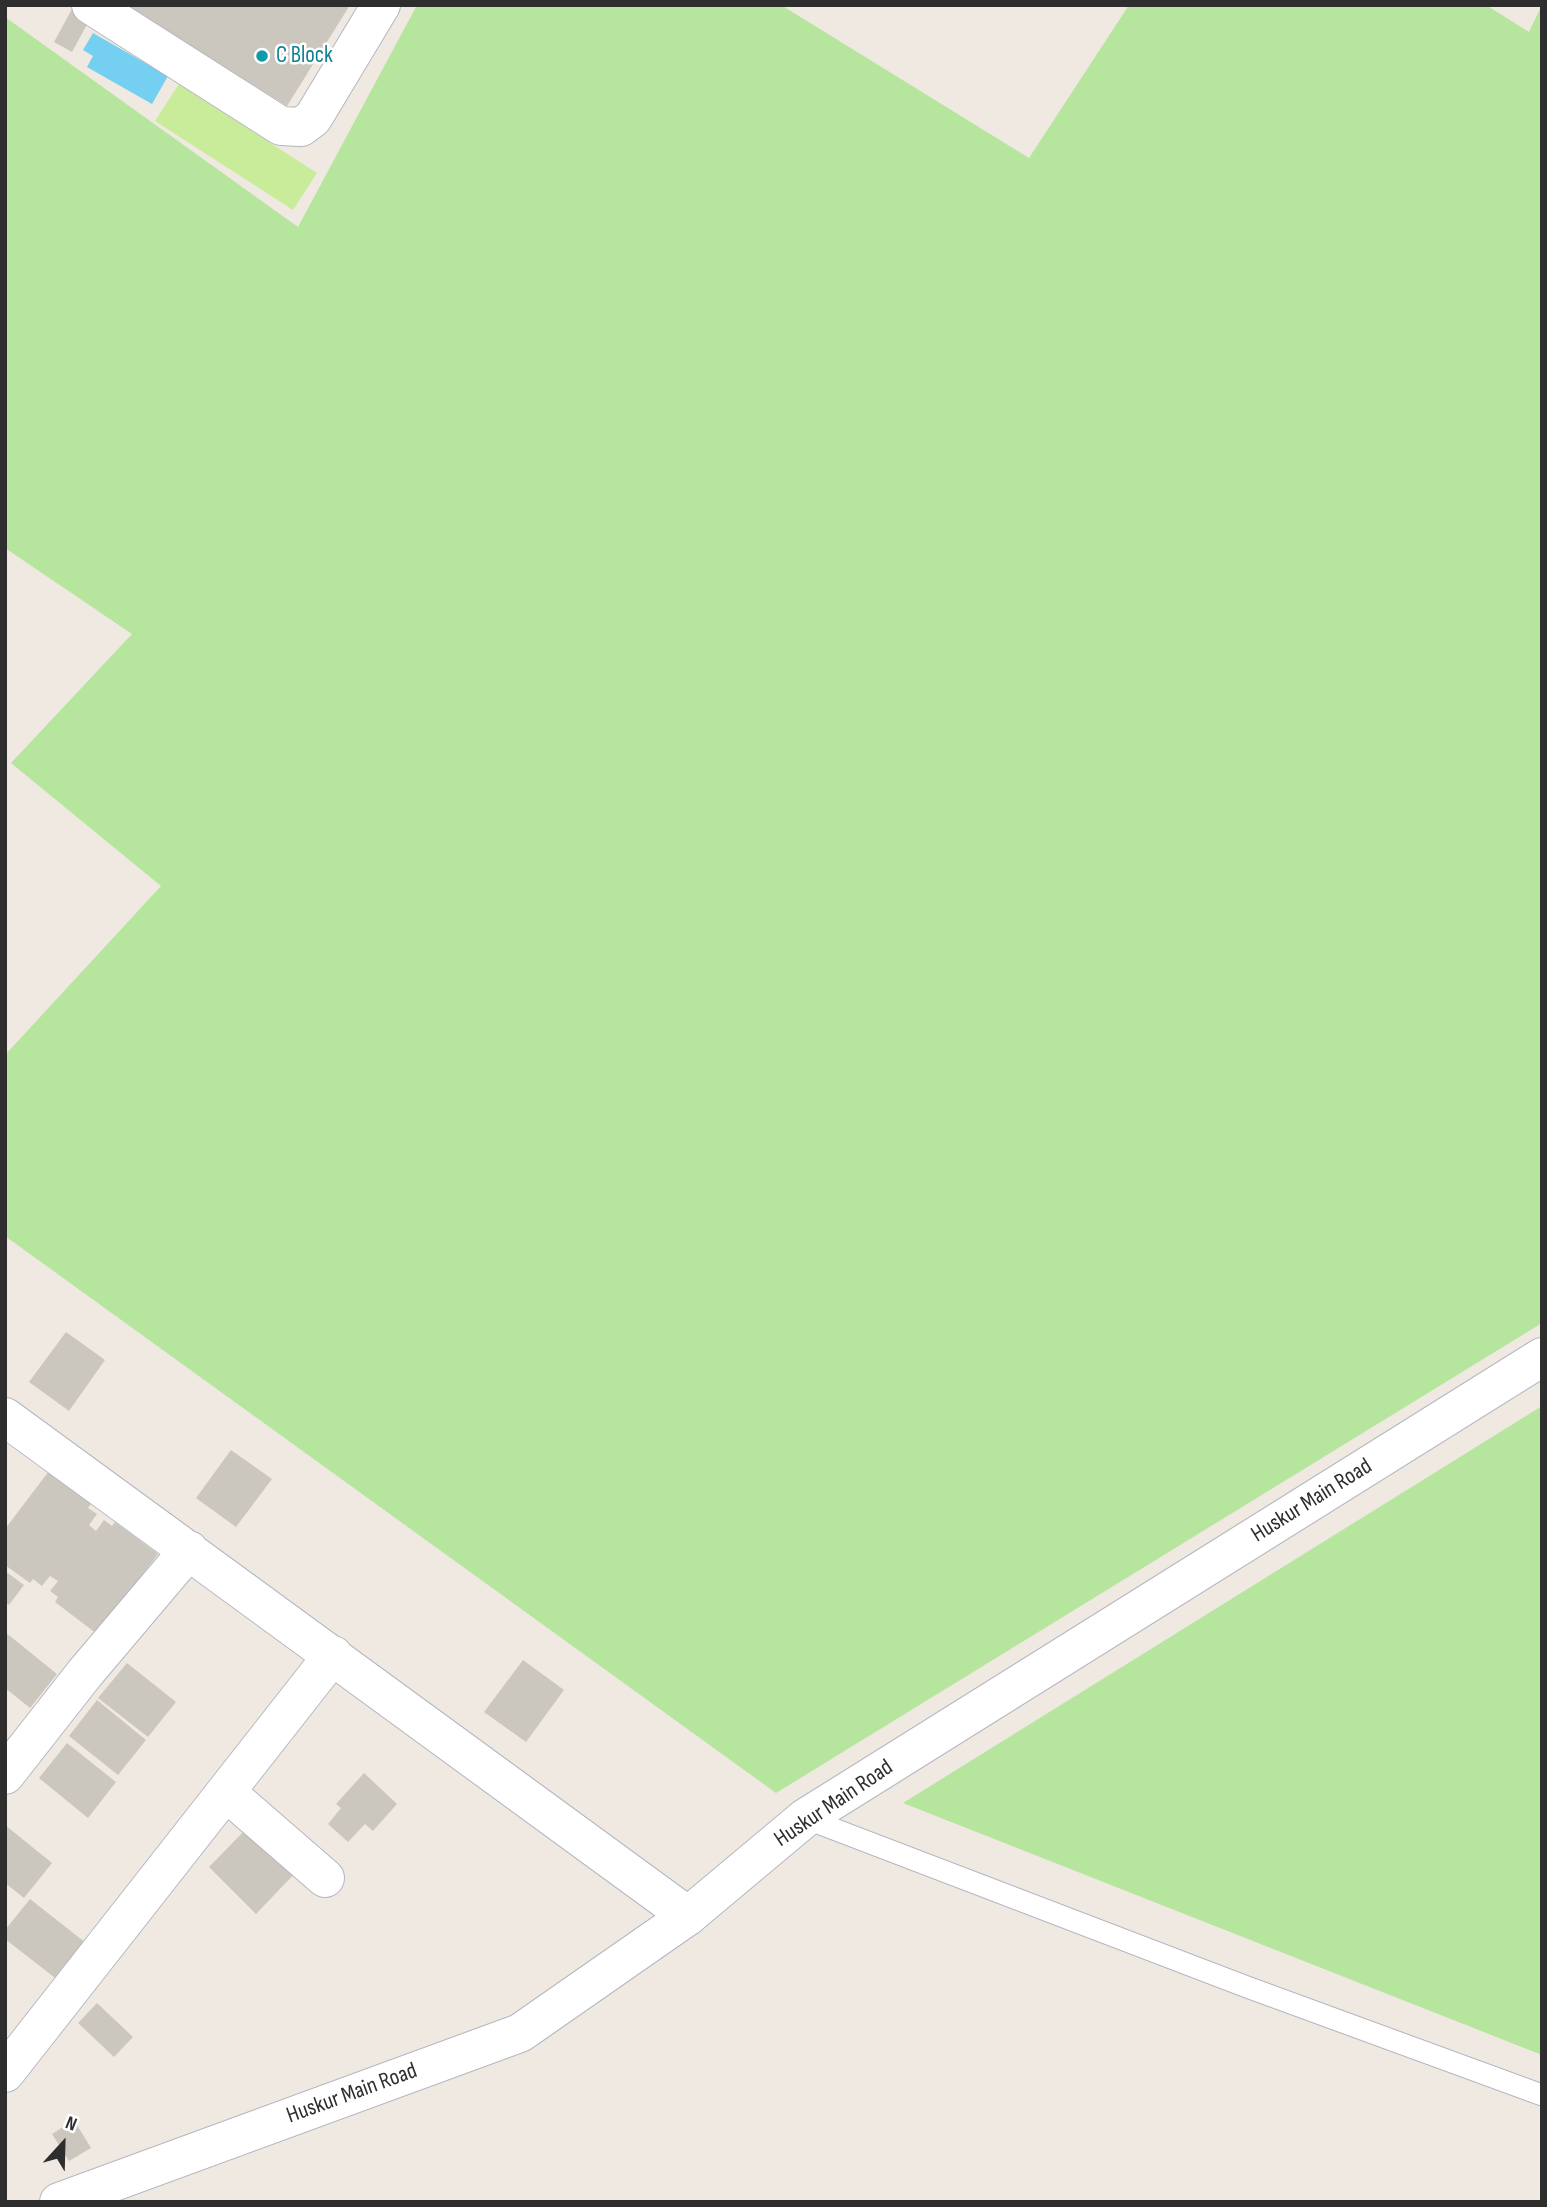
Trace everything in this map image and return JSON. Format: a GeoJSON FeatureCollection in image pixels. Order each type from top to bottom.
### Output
{"type":"FeatureCollection","features":[{"type":"Feature","properties":{"kind":"street"},"geometry":{"type":"LineString","coordinates":[[91,5],[281,126],[302,127],[313,118],[381,5]]}},
{"type":"Feature","properties":{"kind":"street","name":"Huskur Main Road"},"geometry":{"type":"LineString","coordinates":[[58,2202],[520,2033],[688,1916],[805,1818],[1542,1357]]}},
{"type":"Feature","properties":{"kind":"street"},"geometry":{"type":"LineString","coordinates":[[12,1435],[189,1550],[688,1916]]}},
{"type":"Feature","properties":{"kind":"street"},"geometry":{"type":"LineString","coordinates":[[5,1775],[85,1672],[189,1550]]}},
{"type":"Feature","properties":{"kind":"street"},"geometry":{"type":"LineString","coordinates":[[5,2073],[332,1655]]}},
{"type":"Feature","properties":{"kind":"street"},"geometry":{"type":"LineString","coordinates":[[226,1792],[325,1878]]}},
{"type":"Feature","properties":{"kind":"lane"},"geometry":{"type":"LineString","coordinates":[[805,1818],[1247,1987],[1542,2095]]}},
{"type":"Feature","properties":{"kind":"green space"},"geometry":{"type":"Polygon","coordinates":[[[417,5],[781,5],[1029,158],[1129,5],[1486,5],[1529,32],[1542,5],[1542,1323],[776,1793],[5,1236],[5,1055],[161,886],[11,763],[132,634],[5,548],[5,17],[298,227],[417,5]]]}},
{"type":"Feature","properties":{"kind":"green space"},"geometry":{"type":"Polygon","coordinates":[[[179,84],[317,173],[293,210],[155,121],[179,84]]]}},
{"type":"Feature","properties":{"kind":"green space"},"geometry":{"type":"Polygon","coordinates":[[[1542,1406],[1542,2055],[903,1803],[1542,1406]]]}},
{"type":"Feature","properties":{"kind":"water"},"geometry":{"type":"Polygon","coordinates":[[[93,33],[168,76],[152,104],[87,67],[93,56],[83,50],[93,33]]]}},
{"type":"Feature","properties":{"kind":"building","name":"C Block"},"geometry":{"type":"Polygon","coordinates":[[[125,5],[350,5],[287,106],[125,5]]]}},
{"type":"Feature","properties":{"kind":"building"},"geometry":{"type":"Polygon","coordinates":[[[72,9],[90,19],[72,52],[54,42],[72,9]]]}},
{"type":"Feature","properties":{"kind":"building"},"geometry":{"type":"Polygon","coordinates":[[[66,1332],[105,1360],[69,1411],[29,1382],[66,1332]]]}},
{"type":"Feature","properties":{"kind":"building"},"geometry":{"type":"Polygon","coordinates":[[[231,1450],[272,1479],[236,1527],[196,1498],[231,1450]]]}},
{"type":"Feature","properties":{"kind":"building"},"geometry":{"type":"Polygon","coordinates":[[[49,1471],[91,1504],[88,1508],[97,1514],[89,1525],[96,1531],[104,1520],[112,1526],[115,1522],[158,1554],[97,1634],[55,1602],[58,1597],[50,1591],[58,1581],[50,1576],[42,1586],[33,1579],[30,1583],[5,1565],[5,1529],[49,1471]]]}},
{"type":"Feature","properties":{"kind":"building"},"geometry":{"type":"Polygon","coordinates":[[[5,1571],[24,1585],[9,1605],[5,1603],[5,1571]]]}},
{"type":"Feature","properties":{"kind":"building"},"geometry":{"type":"Polygon","coordinates":[[[5,1632],[57,1674],[30,1708],[5,1688],[5,1632]]]}},
{"type":"Feature","properties":{"kind":"building"},"geometry":{"type":"Polygon","coordinates":[[[523,1660],[564,1690],[526,1742],[484,1712],[523,1660]]]}},
{"type":"Feature","properties":{"kind":"building"},"geometry":{"type":"Polygon","coordinates":[[[127,1663],[176,1702],[148,1737],[98,1698],[127,1663]]]}},
{"type":"Feature","properties":{"kind":"building"},"geometry":{"type":"Polygon","coordinates":[[[97,1700],[146,1740],[118,1775],[69,1736],[97,1700]]]}},
{"type":"Feature","properties":{"kind":"building"},"geometry":{"type":"Polygon","coordinates":[[[67,1743],[116,1782],[88,1818],[39,1778],[67,1743]]]}},
{"type":"Feature","properties":{"kind":"building"},"geometry":{"type":"Polygon","coordinates":[[[364,1773],[397,1804],[373,1831],[365,1824],[348,1842],[328,1824],[341,1808],[336,1804],[364,1773]]]}},
{"type":"Feature","properties":{"kind":"building"},"geometry":{"type":"Polygon","coordinates":[[[253,1822],[300,1868],[256,1914],[209,1867],[253,1822]]]}},
{"type":"Feature","properties":{"kind":"building"},"geometry":{"type":"Polygon","coordinates":[[[5,1825],[52,1863],[24,1898],[5,1883],[5,1825]]]}},
{"type":"Feature","properties":{"kind":"building"},"geometry":{"type":"Polygon","coordinates":[[[30,1899],[91,1947],[63,1984],[5,1939],[5,1930],[30,1899]]]}},
{"type":"Feature","properties":{"kind":"building"},"geometry":{"type":"Polygon","coordinates":[[[97,2003],[133,2037],[114,2057],[78,2023],[97,2003]]]}},
{"type":"Feature","properties":{"kind":"building"},"geometry":{"type":"Polygon","coordinates":[[[74,2120],[91,2148],[69,2161],[52,2134],[74,2120]]]}},
{"type":"Feature","properties":{"kind":"place","name":"C Block"},"geometry":{"type":"Point","coordinates":[262,56]}}]}
